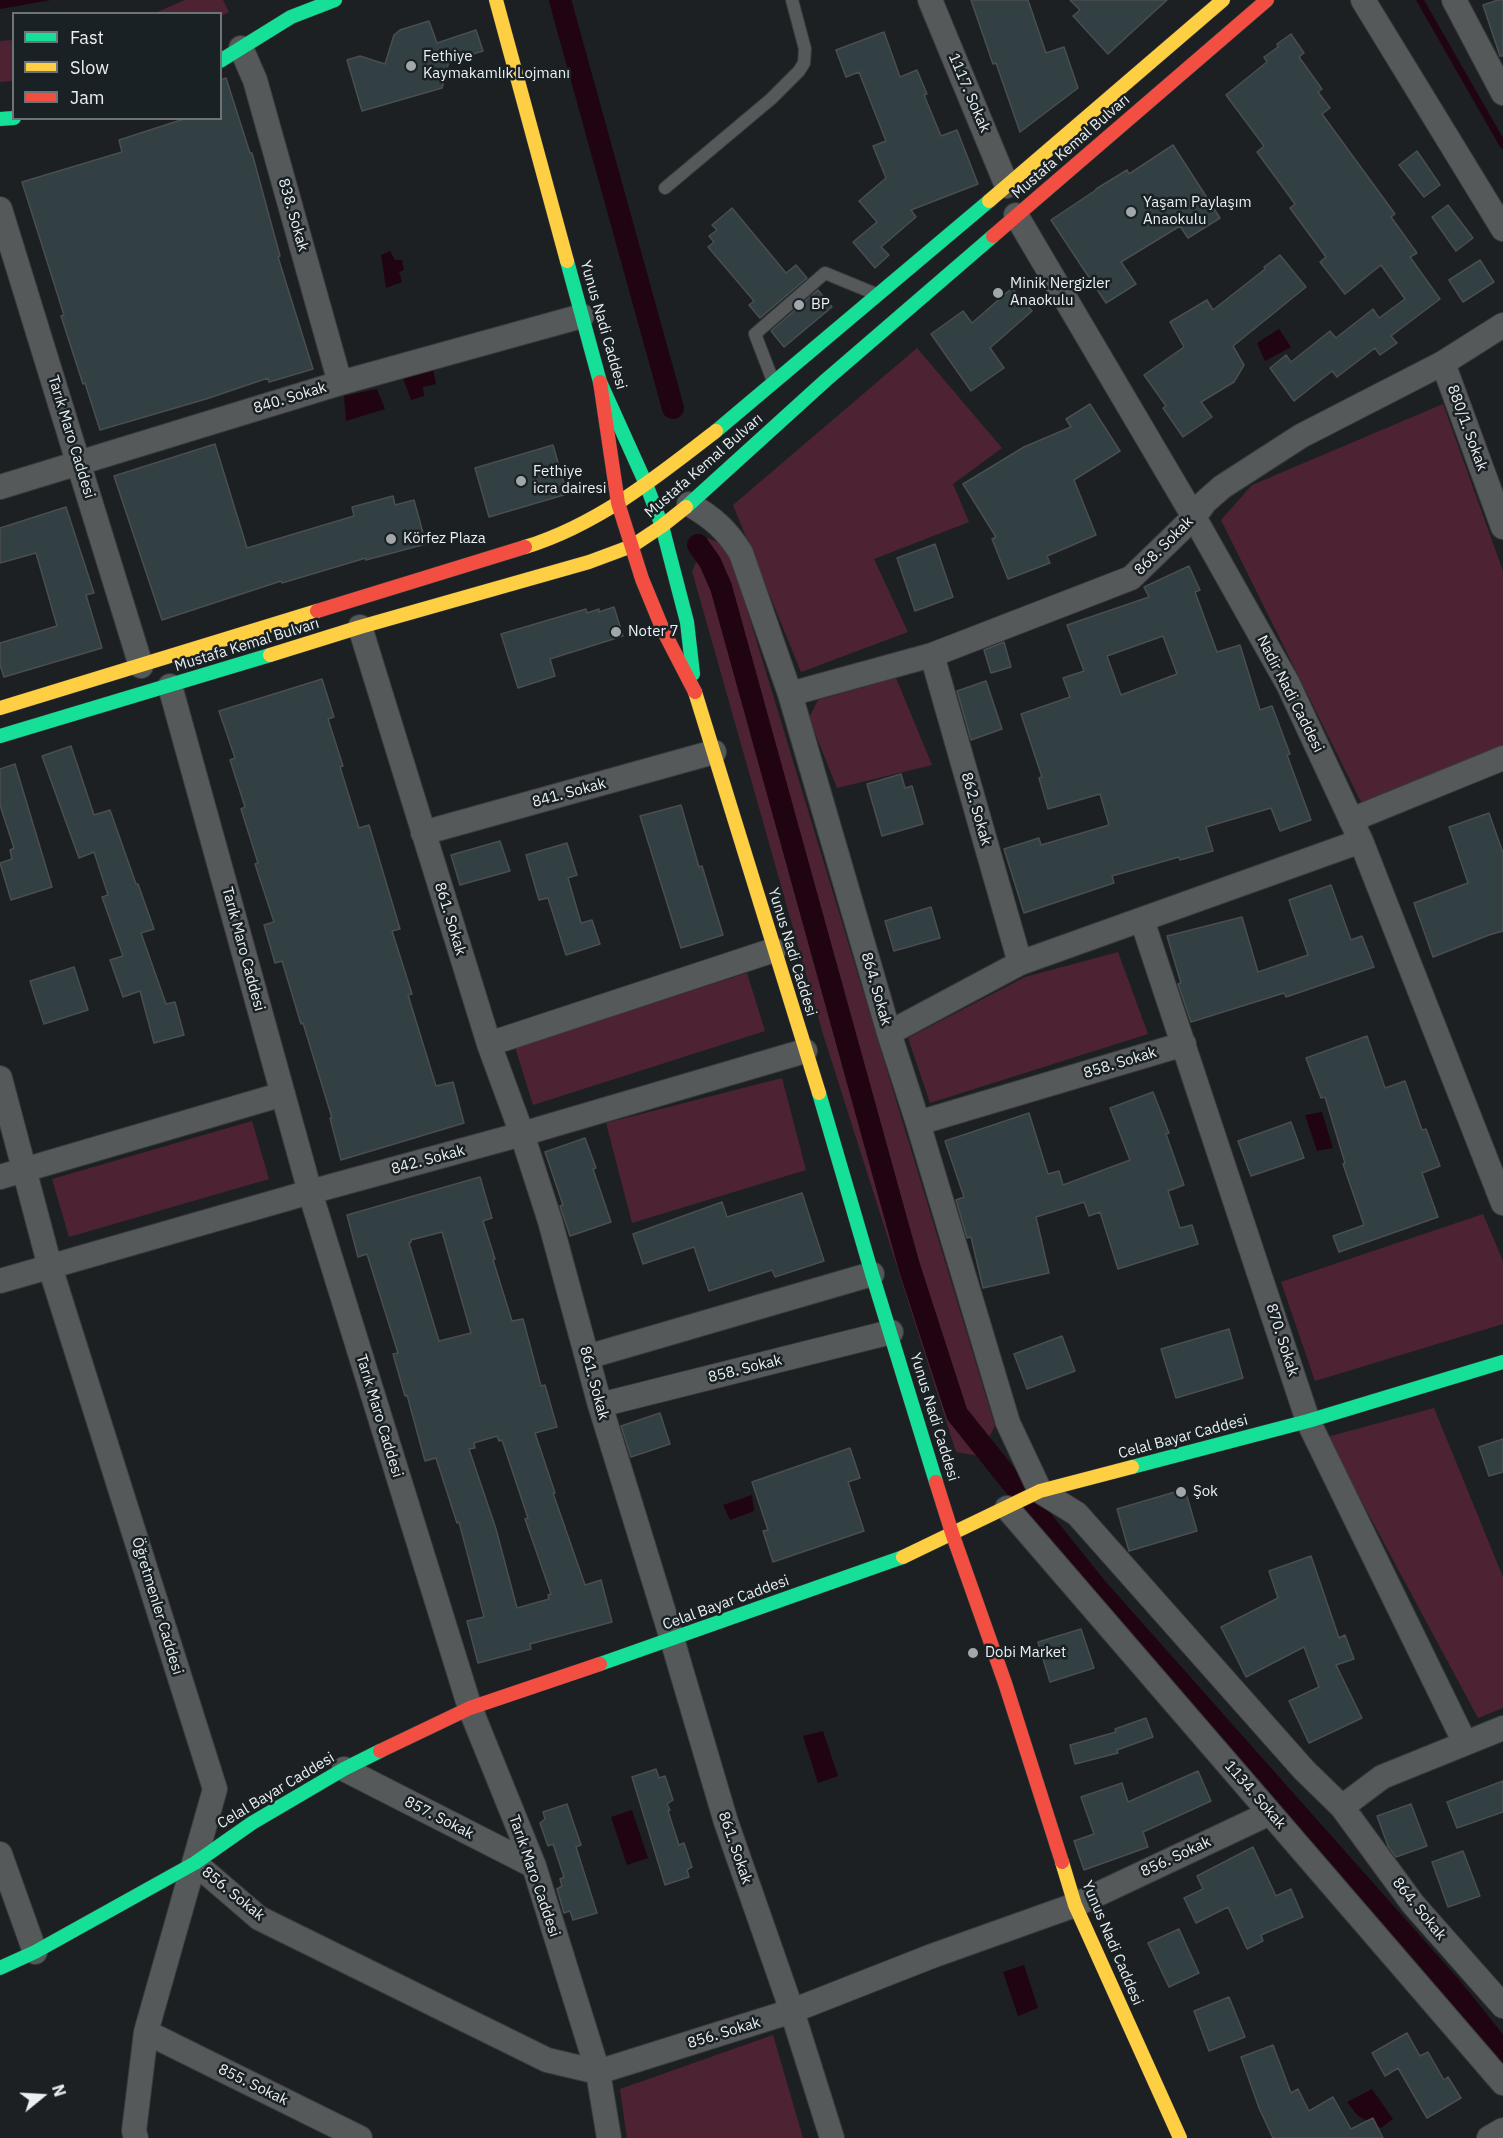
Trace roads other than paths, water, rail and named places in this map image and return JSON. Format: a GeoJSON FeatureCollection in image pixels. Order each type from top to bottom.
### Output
{"type":"FeatureCollection","features":[{"type":"Feature","properties":{"kind":"main road"},"geometry":{"type":"LineString","coordinates":[[222,60],[291,17],[335,0]]}},
{"type":"Feature","properties":{"kind":"main road","name":"Yunus Nadi Caddesi"},"geometry":{"type":"LineString","coordinates":[[496,0],[600,382],[618,503],[642,579],[663,630],[695,690]]}},
{"type":"Feature","properties":{"kind":"main road","name":"Mustafa Kemal Bulvarı"},"geometry":{"type":"LineString","coordinates":[[0,708],[538,543],[578,527],[646,484],[721,427],[1223,0]]}},
{"type":"Feature","properties":{"kind":"main road","name":"Mustafa Kemal Bulvarı"},"geometry":{"type":"LineString","coordinates":[[0,736],[360,627],[589,562],[632,546],[689,504],[817,388],[1267,0]]}},
{"type":"Feature","properties":{"kind":"main road","name":"Yunus Nadi Caddesi"},"geometry":{"type":"LineString","coordinates":[[600,382],[646,484],[662,526],[687,622],[695,690],[952,1533],[1005,1683],[1075,1905],[1180,2138]]}},
{"type":"Feature","properties":{"kind":"main road","name":"Celal Bayar Caddesi"},"geometry":{"type":"LineString","coordinates":[[0,1968],[35,1952],[195,1863],[252,1823],[344,1769],[470,1708],[672,1640],[912,1554],[1039,1492],[1308,1421],[1503,1362]]}},
{"type":"Feature","properties":{"kind":"street"},"geometry":{"type":"LineString","coordinates":[[291,17],[315,0]]}},
{"type":"Feature","properties":{"kind":"street","name":"1117. Sokak"},"geometry":{"type":"LineString","coordinates":[[930,0],[1007,186]]}},
{"type":"Feature","properties":{"kind":"street"},"geometry":{"type":"LineString","coordinates":[[1363,0],[1503,229]]}},
{"type":"Feature","properties":{"kind":"street"},"geometry":{"type":"LineString","coordinates":[[1454,0],[1503,93]]}},
{"type":"Feature","properties":{"kind":"street","name":"838. Sokak"},"geometry":{"type":"LineString","coordinates":[[242,48],[255,81],[340,383]]}},
{"type":"Feature","properties":{"kind":"street","name":"Tarık Maro Caddesi"},"geometry":{"type":"LineString","coordinates":[[0,209],[141,666]]}},
{"type":"Feature","properties":{"kind":"street","name":"Nadir Nadi Caddesi"},"geometry":{"type":"LineString","coordinates":[[1016,215],[1194,517],[1288,684],[1356,830],[1503,1203]]}},
{"type":"Feature","properties":{"kind":"street","name":"840. Sokak"},"geometry":{"type":"LineString","coordinates":[[0,487],[340,383],[582,316]]}},
{"type":"Feature","properties":{"kind":"street","name":"868. Sokak"},"geometry":{"type":"LineString","coordinates":[[790,694],[932,655],[1131,578],[1194,517],[1205,502],[1222,488],[1301,436],[1443,363],[1503,325]]}},
{"type":"Feature","properties":{"kind":"street","name":"880/1. Sokak"},"geometry":{"type":"LineString","coordinates":[[1443,363],[1503,527]]}},
{"type":"Feature","properties":{"kind":"street","name":"864. Sokak"},"geometry":{"type":"LineString","coordinates":[[689,504],[719,523],[732,537],[741,553],[790,694],[889,1033],[1008,1423],[1039,1492],[1077,1514],[1304,1770],[1342,1807],[1413,1904],[1503,2006]]}},
{"type":"Feature","properties":{"kind":"street","name":"861. Sokak"},"geometry":{"type":"LineString","coordinates":[[360,627],[489,1044],[522,1134],[550,1221],[600,1405],[726,1822],[792,2012],[831,2138]]}},
{"type":"Feature","properties":{"kind":"street","name":"862. Sokak"},"geometry":{"type":"LineString","coordinates":[[932,655],[1020,963]]}},
{"type":"Feature","properties":{"kind":"street","name":"Tarık Maro Caddesi"},"geometry":{"type":"LineString","coordinates":[[170,686],[310,1192],[470,1708],[534,1866],[598,2072],[609,2138]]}},
{"type":"Feature","properties":{"kind":"street","name":"841. Sokak"},"geometry":{"type":"LineString","coordinates":[[423,833],[714,752]]}},
{"type":"Feature","properties":{"kind":"street"},"geometry":{"type":"LineString","coordinates":[[889,1033],[1020,963],[1142,920],[1356,830],[1503,758]]}},
{"type":"Feature","properties":{"kind":"street","name":"870. Sokak"},"geometry":{"type":"LineString","coordinates":[[1142,920],[1308,1421],[1465,1743]]}},
{"type":"Feature","properties":{"kind":"street"},"geometry":{"type":"LineString","coordinates":[[489,1044],[774,950]]}},
{"type":"Feature","properties":{"kind":"street","name":"858. Sokak"},"geometry":{"type":"LineString","coordinates":[[918,1123],[1184,1044]]}},
{"type":"Feature","properties":{"kind":"street","name":"842. Sokak"},"geometry":{"type":"LineString","coordinates":[[0,1281],[522,1134],[805,1051]]}},
{"type":"Feature","properties":{"kind":"street","name":"Öğretmenler Caddesi"},"geometry":{"type":"LineString","coordinates":[[0,1078],[50,1267],[215,1789],[146,2032],[127,2136]]}},
{"type":"Feature","properties":{"kind":"street"},"geometry":{"type":"LineString","coordinates":[[0,1177],[283,1094]]}},
{"type":"Feature","properties":{"kind":"street"},"geometry":{"type":"LineString","coordinates":[[587,1357],[872,1274]]}},
{"type":"Feature","properties":{"kind":"street","name":"858. Sokak"},"geometry":{"type":"LineString","coordinates":[[600,1405],[891,1332]]}},
{"type":"Feature","properties":{"kind":"street","name":"1134. Sokak"},"geometry":{"type":"LineString","coordinates":[[1008,1507],[1503,2083]]}},
{"type":"Feature","properties":{"kind":"street"},"geometry":{"type":"LineString","coordinates":[[1342,1807],[1382,1776],[1503,1728]]}},
{"type":"Feature","properties":{"kind":"street","name":"857. Sokak"},"geometry":{"type":"LineString","coordinates":[[344,1769],[534,1866]]}},
{"type":"Feature","properties":{"kind":"street","name":"856. Sokak"},"geometry":{"type":"LineString","coordinates":[[195,1863],[259,1918],[547,2060],[598,2072],[792,2012],[932,1956],[1075,1905],[1270,1813]]}},
{"type":"Feature","properties":{"kind":"street"},"geometry":{"type":"LineString","coordinates":[[0,1854],[35,1952]]}},
{"type":"Feature","properties":{"kind":"street","name":"855. Sokak"},"geometry":{"type":"LineString","coordinates":[[146,2032],[360,2138]]}},
{"type":"Feature","properties":{"kind":"street"},"geometry":{"type":"LineString","coordinates":[[1489,2138],[1503,2130]]}},
{"type":"Feature","properties":{"kind":"lane"},"geometry":{"type":"LineString","coordinates":[[665,188],[771,99],[804,63],[805,49],[792,0]]}},
{"type":"Feature","properties":{"kind":"lane"},"geometry":{"type":"LineString","coordinates":[[774,382],[755,334],[825,273],[877,294]]}},
{"type":"Feature","properties":{"kind":"waterway"},"geometry":{"type":"LineString","coordinates":[[560,0],[673,408]]}},
{"type":"Feature","properties":{"kind":"waterway"},"geometry":{"type":"LineString","coordinates":[[1420,0],[1503,145]]}},
{"type":"Feature","properties":{"kind":"waterway"},"geometry":{"type":"LineString","coordinates":[[698,545],[710,562],[721,587],[909,1266],[957,1414],[1094,1585],[1450,1986],[1503,2052]]}},
{"type":"Feature","properties":{"kind":"place","name":"Fethiye Kaymakamlık Lojmanı"},"geometry":{"type":"Point","coordinates":[411,66]}},
{"type":"Feature","properties":{"kind":"place","name":"Yaşam Paylaşım Anaokulu"},"geometry":{"type":"Point","coordinates":[1131,212]}},
{"type":"Feature","properties":{"kind":"place","name":"Minik Nergizler Anaokulu"},"geometry":{"type":"Point","coordinates":[998,293]}},
{"type":"Feature","properties":{"kind":"place","name":"BP"},"geometry":{"type":"Point","coordinates":[799,305]}},
{"type":"Feature","properties":{"kind":"place","name":"Fethiye icra dairesi"},"geometry":{"type":"Point","coordinates":[521,481]}},
{"type":"Feature","properties":{"kind":"place","name":"Körfez Plaza"},"geometry":{"type":"Point","coordinates":[391,539]}},
{"type":"Feature","properties":{"kind":"place","name":"Noter 7"},"geometry":{"type":"Point","coordinates":[616,632]}},
{"type":"Feature","properties":{"kind":"place","name":"Şok"},"geometry":{"type":"Point","coordinates":[1181,1492]}},
{"type":"Feature","properties":{"kind":"place","name":"Dobi Market"},"geometry":{"type":"Point","coordinates":[973,1653]}}]}
